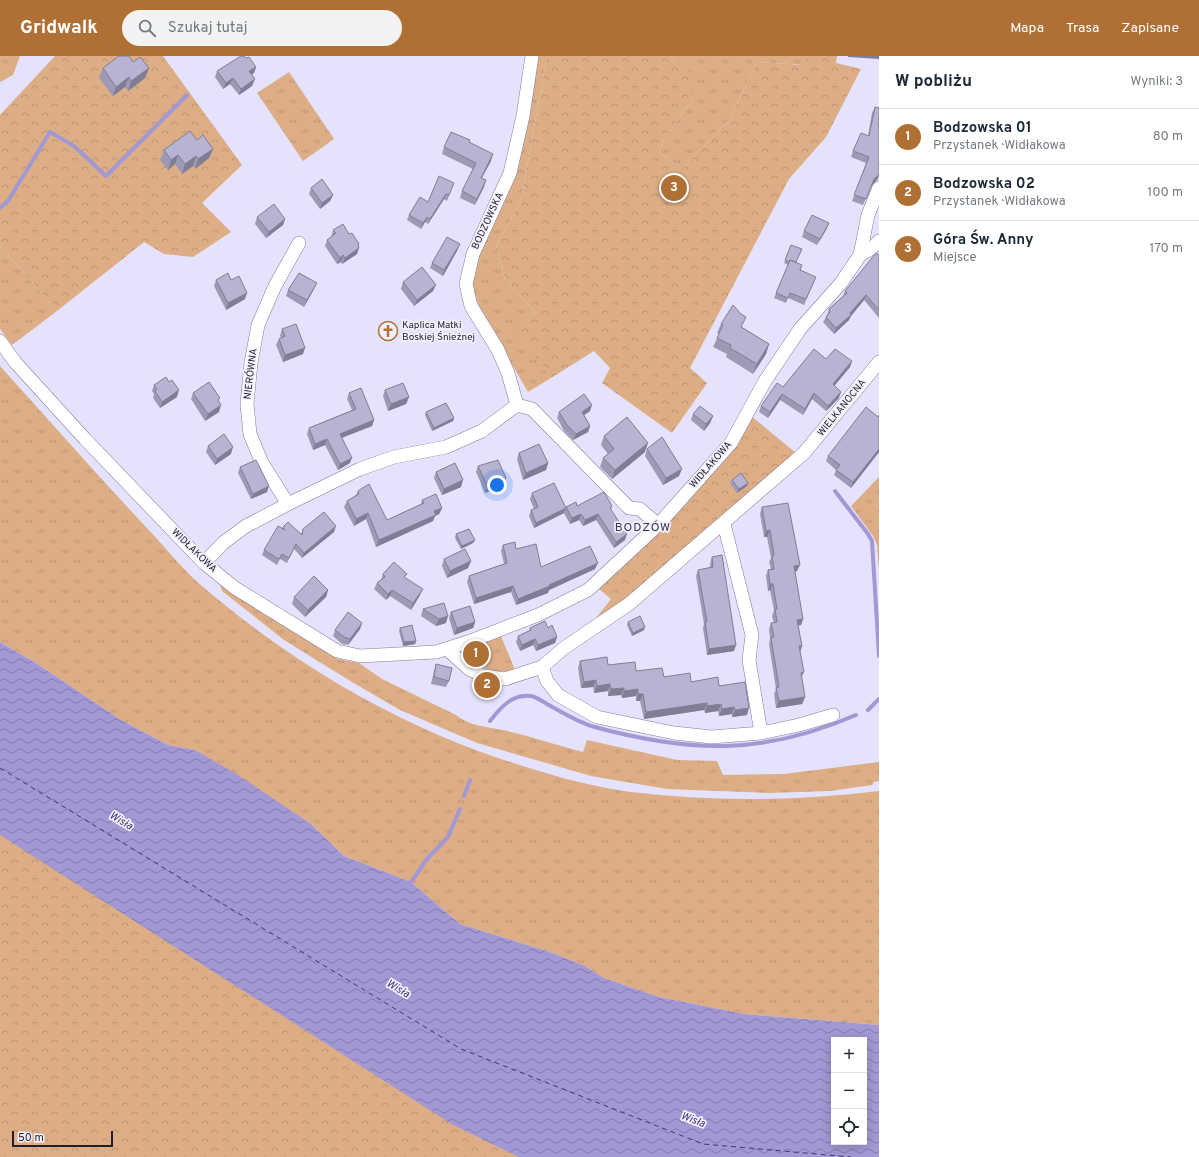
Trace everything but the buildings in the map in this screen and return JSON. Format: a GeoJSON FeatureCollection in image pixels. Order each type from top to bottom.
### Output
{"type":"FeatureCollection","features":[{"type":"Feature","properties":{"kind":"street","name":"BODZOWSKA"},"geometry":{"type":"LineString","coordinates":[[517,405],[508,373],[498,350],[472,306],[466,284],[473,254],[510,173],[523,116],[532,56]]}},
{"type":"Feature","properties":{"kind":"street","name":"WIDŁAKOWA"},"geometry":{"type":"LineString","coordinates":[[0,341],[15,362],[85,439],[204,563],[235,588],[337,651],[360,656],[425,653],[447,649],[538,614],[588,590],[658,524],[731,443],[774,368],[800,329],[841,283],[860,255],[868,216],[879,188]]}},
{"type":"Feature","properties":{"kind":"street"},"geometry":{"type":"LineString","coordinates":[[860,255],[872,248],[879,241]]}},
{"type":"Feature","properties":{"kind":"street","name":"NIERÓWNA"},"geometry":{"type":"LineString","coordinates":[[288,504],[262,462],[250,434],[247,404],[251,363],[258,325],[275,286],[299,243]]}},
{"type":"Feature","properties":{"kind":"street","name":"WIELKANOCNA"},"geometry":{"type":"LineString","coordinates":[[724,524],[766,484],[804,453],[879,362]]}},
{"type":"Feature","properties":{"kind":"street"},"geometry":{"type":"LineString","coordinates":[[204,563],[223,543],[246,526],[288,504],[360,469],[394,457],[446,448],[482,431],[517,405],[532,409],[629,508],[640,510],[658,524]]}},
{"type":"Feature","properties":{"kind":"street"},"geometry":{"type":"LineString","coordinates":[[447,649],[469,669],[490,678],[505,679],[542,667],[564,648],[629,604],[724,524],[752,635],[749,660],[762,733]]}},
{"type":"Feature","properties":{"kind":"street"},"geometry":{"type":"LineString","coordinates":[[542,667],[547,681],[558,695],[597,717],[696,736],[762,733],[799,725],[833,715]]}},
{"type":"Feature","properties":{"kind":"green space"},"geometry":{"type":"Polygon","coordinates":[[[0,56],[20,56],[13,75],[0,82],[0,56]]]}},
{"type":"Feature","properties":{"kind":"green space"},"geometry":{"type":"Polygon","coordinates":[[[55,56],[163,56],[242,165],[202,203],[231,232],[193,257],[164,254],[144,242],[57,311],[0,246],[0,115],[55,56]]]}},
{"type":"Feature","properties":{"kind":"green space"},"geometry":{"type":"Polygon","coordinates":[[[536,56],[547,56],[521,201],[496,246],[505,279],[535,312],[517,329],[551,378],[528,392],[482,313],[473,291],[472,274],[480,251],[510,182],[536,56]]]}},
{"type":"Feature","properties":{"kind":"green space"},"geometry":{"type":"Polygon","coordinates":[[[547,56],[671,56],[685,66],[691,75],[692,101],[663,139],[660,153],[682,169],[729,120],[757,62],[804,65],[807,56],[837,56],[836,63],[861,69],[826,137],[789,179],[690,368],[707,383],[672,433],[602,383],[610,368],[594,351],[551,378],[516,329],[535,312],[505,279],[496,246],[521,201],[547,56]]]}},
{"type":"Feature","properties":{"kind":"green space"},"geometry":{"type":"Polygon","coordinates":[[[671,56],[807,56],[805,65],[757,62],[729,120],[682,169],[660,153],[663,139],[692,101],[685,66],[671,56]]]}},
{"type":"Feature","properties":{"kind":"green space"},"geometry":{"type":"Polygon","coordinates":[[[289,72],[334,139],[303,161],[257,93],[289,72]]]}},
{"type":"Feature","properties":{"kind":"green space"},"geometry":{"type":"Polygon","coordinates":[[[0,246],[57,311],[12,345],[0,329],[0,246]]]}},
{"type":"Feature","properties":{"kind":"green space"},"geometry":{"type":"Polygon","coordinates":[[[0,366],[90,467],[195,580],[276,644],[355,694],[396,715],[439,735],[526,767],[591,785],[618,790],[662,795],[724,799],[817,797],[879,791],[879,1025],[744,1014],[659,997],[604,978],[583,965],[550,952],[460,924],[411,882],[344,856],[311,824],[195,750],[168,745],[121,720],[36,663],[0,642],[0,366]]]}},
{"type":"Feature","properties":{"kind":"green space"},"geometry":{"type":"Polygon","coordinates":[[[750,415],[796,453],[626,603],[589,627],[611,599],[599,589],[661,528],[750,415]]]}},
{"type":"Feature","properties":{"kind":"green space"},"geometry":{"type":"Polygon","coordinates":[[[879,477],[879,570],[877,545],[873,536],[851,506],[879,477]]]}},
{"type":"Feature","properties":{"kind":"green space"},"geometry":{"type":"Polygon","coordinates":[[[220,585],[230,588],[338,659],[359,663],[382,679],[472,724],[513,732],[583,752],[587,740],[677,760],[717,761],[723,775],[784,774],[879,762],[879,781],[874,782],[872,785],[830,791],[769,793],[667,789],[591,776],[477,743],[400,710],[352,682],[284,640],[222,591],[220,585]]]}},
{"type":"Feature","properties":{"kind":"green space"},"geometry":{"type":"Polygon","coordinates":[[[501,636],[515,670],[494,671],[482,666],[484,659],[480,645],[501,636]]]}},
{"type":"Feature","properties":{"kind":"green space"},"geometry":{"type":"Polygon","coordinates":[[[0,833],[533,1157],[0,1157],[0,833]]]}},
{"type":"Feature","properties":{"kind":"water","name":"Wisła"},"geometry":{"type":"Polygon","coordinates":[[[0,642],[36,663],[121,720],[168,745],[195,750],[238,775],[311,824],[344,856],[411,882],[460,924],[550,952],[583,965],[604,978],[659,997],[744,1014],[879,1025],[879,1157],[519,1157],[453,1125],[0,835],[0,642]]]}},
{"type":"Feature","properties":{"kind":"waterway"},"geometry":{"type":"LineString","coordinates":[[0,208],[8,201],[50,132],[74,146],[106,176],[187,95]]}},
{"type":"Feature","properties":{"kind":"waterway"},"geometry":{"type":"LineString","coordinates":[[835,491],[872,541],[879,656]]}},
{"type":"Feature","properties":{"kind":"waterway"},"geometry":{"type":"LineString","coordinates":[[490,721],[508,702],[518,697],[531,696],[538,698],[574,719],[591,726],[627,735],[661,741],[693,745],[725,746],[757,744],[789,738],[822,728],[856,715]]}},
{"type":"Feature","properties":{"kind":"waterway"},"geometry":{"type":"LineString","coordinates":[[868,710],[879,699]]}},
{"type":"Feature","properties":{"kind":"waterway"},"geometry":{"type":"LineString","coordinates":[[464,796],[470,780]]}},
{"type":"Feature","properties":{"kind":"waterway"},"geometry":{"type":"LineString","coordinates":[[411,882],[427,859],[448,837],[460,809]]}},
{"type":"Feature","properties":{"kind":"ferry route"},"geometry":{"type":"LineString","coordinates":[[0,768],[461,1049],[703,1144],[851,1157]]}},
{"type":"Feature","properties":{"kind":"place","name":"Góra Św. Anny"},"geometry":{"type":"Point","coordinates":[674,188]}},
{"type":"Feature","properties":{"kind":"place","name":"Kaplica Matki Boskiej Śnieżnej"},"geometry":{"type":"Point","coordinates":[388,331]}},
{"type":"Feature","properties":{"kind":"place","name":"Bodzowska 01"},"geometry":{"type":"Point","coordinates":[476,654]}},
{"type":"Feature","properties":{"kind":"place","name":"Bodzowska 02"},"geometry":{"type":"Point","coordinates":[487,685]}},
{"type":"Feature","properties":{"kind":"district","name":"BODZÓW"},"geometry":{"type":"Point","coordinates":[643,528]}}]}
